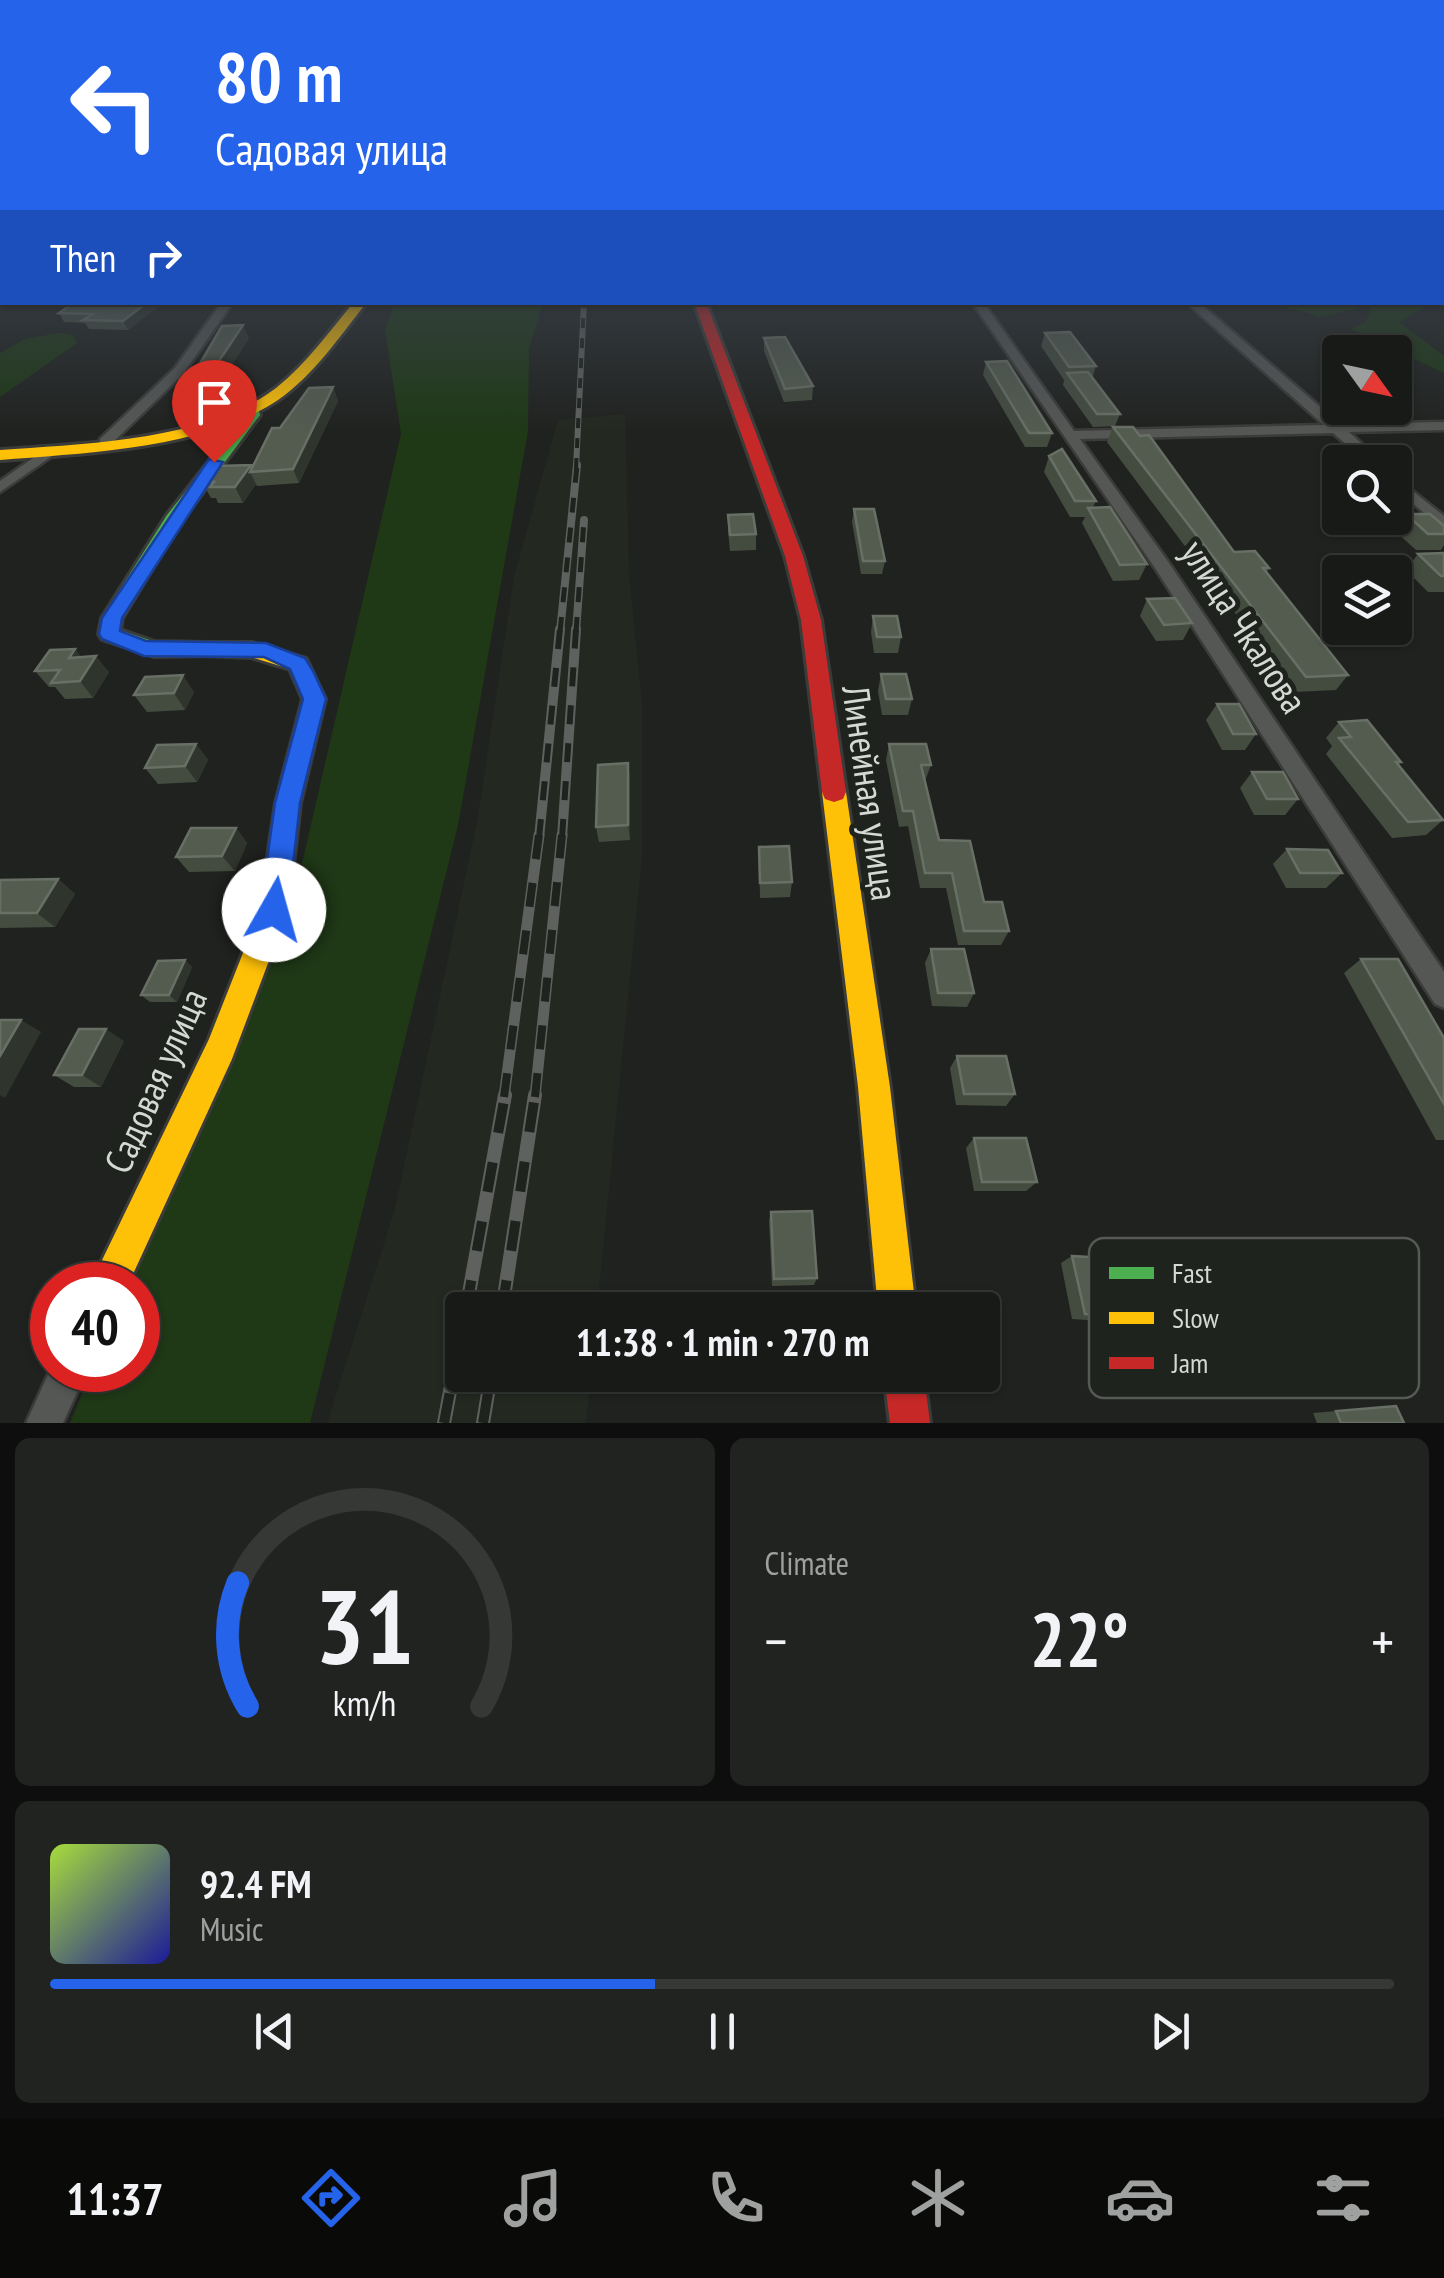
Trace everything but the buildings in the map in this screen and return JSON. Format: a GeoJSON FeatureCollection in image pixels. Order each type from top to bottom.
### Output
{"type":"FeatureCollection","features":[{"type":"Feature","properties":{"kind":"street"},"geometry":{"type":"LineString","coordinates":[[105,442],[179,370],[226,305]]}},
{"type":"Feature","properties":{"kind":"street"},"geometry":{"type":"LineString","coordinates":[[0,455],[105,442],[220,420],[252,408],[280,390],[358,305]]}},
{"type":"Feature","properties":{"kind":"street","name":"Линейная улица"},"geometry":{"type":"LineString","coordinates":[[701,305],[794,556],[811,620],[874,1087],[896,1292]]}},
{"type":"Feature","properties":{"kind":"street","name":"улица Чкалова"},"geometry":{"type":"LineString","coordinates":[[979,305],[1163,567],[1444,995]]}},
{"type":"Feature","properties":{"kind":"street"},"geometry":{"type":"LineString","coordinates":[[1194,305],[1356,445]]}},
{"type":"Feature","properties":{"kind":"street","name":"Садовая улица"},"geometry":{"type":"LineString","coordinates":[[120,1262],[221,1048],[274,910],[288,803],[314,699],[298,664],[266,650],[144,648],[109,634],[112,618],[174,519],[253,415],[252,408]]}},
{"type":"Feature","properties":{"kind":"street"},"geometry":{"type":"LineString","coordinates":[[1070,435],[1444,426]]}},
{"type":"Feature","properties":{"kind":"street"},"geometry":{"type":"LineString","coordinates":[[0,488],[54,450]]}},
{"type":"Feature","properties":{"kind":"street"},"geometry":{"type":"LineString","coordinates":[[1412,495],[1444,524]]}},
{"type":"Feature","properties":{"kind":"street"},"geometry":{"type":"LineString","coordinates":[[44,1423],[59,1392]]}},
{"type":"Feature","properties":{"kind":"street"},"geometry":{"type":"LineString","coordinates":[[906,1392],[910,1423]]}},
{"type":"Feature","properties":{"kind":"shaded area"},"geometry":{"type":"Polygon","coordinates":[[[625,414],[629,574],[642,704],[642,856],[599,1292],[445,1292],[445,1392],[589,1392],[586,1423],[327,1423],[395,1209],[478,817],[514,577],[558,420],[625,414]]]}},
{"type":"Feature","properties":{"kind":"green space"},"geometry":{"type":"Polygon","coordinates":[[[393,305],[542,305],[529,348],[528,431],[458,825],[310,1423],[70,1423],[83,1392],[160,1392],[160,1262],[138,1262],[292,907],[401,434],[385,330],[393,305]]]}},
{"type":"Feature","properties":{"kind":"green space"},"geometry":{"type":"Polygon","coordinates":[[[1277,305],[1372,305],[1321,317],[1277,305]]]}},
{"type":"Feature","properties":{"kind":"green space"},"geometry":{"type":"Polygon","coordinates":[[[1372,305],[1429,305],[1399,322],[1444,356],[1444,373],[1412,358],[1412,335],[1364,335],[1351,329],[1366,322],[1372,305]]]}},
{"type":"Feature","properties":{"kind":"green space"},"geometry":{"type":"Polygon","coordinates":[[[59,333],[73,335],[77,343],[0,397],[0,353],[25,339],[59,333]]]}},
{"type":"Feature","properties":{"kind":"railway"},"geometry":{"type":"LineString","coordinates":[[576,468],[584,305]]}},
{"type":"Feature","properties":{"kind":"railway"},"geometry":{"type":"LineString","coordinates":[[560,632],[577,465]]}},
{"type":"Feature","properties":{"kind":"railway"},"geometry":{"type":"LineString","coordinates":[[576,632],[584,520]]}},
{"type":"Feature","properties":{"kind":"railway"},"geometry":{"type":"LineString","coordinates":[[539,838],[560,629]]}},
{"type":"Feature","properties":{"kind":"railway"},"geometry":{"type":"LineString","coordinates":[[562,838],[576,629]]}},
{"type":"Feature","properties":{"kind":"railway"},"geometry":{"type":"LineString","coordinates":[[504,1097],[539,835]]}},
{"type":"Feature","properties":{"kind":"railway"},"geometry":{"type":"LineString","coordinates":[[535,1097],[562,835]]}},
{"type":"Feature","properties":{"kind":"railway"},"geometry":{"type":"LineString","coordinates":[[469,1292],[505,1095]]}},
{"type":"Feature","properties":{"kind":"railway"},"geometry":{"type":"LineString","coordinates":[[505,1292],[535,1095]]}},
{"type":"Feature","properties":{"kind":"railway"},"geometry":{"type":"LineString","coordinates":[[444,1423],[450,1392]]}},
{"type":"Feature","properties":{"kind":"railway"},"geometry":{"type":"LineString","coordinates":[[483,1423],[488,1392]]}},
{"type":"Feature","properties":{"kind":"traffic: fast"},"geometry":{"type":"LineString","coordinates":[[208,650],[154,649],[109,634],[112,618],[173,519],[253,415],[252,408]]}},
{"type":"Feature","properties":{"kind":"traffic: slow"},"geometry":{"type":"LineString","coordinates":[[0,455],[140,440],[213,424],[244,412],[271,398],[296,377],[359,305]]}},
{"type":"Feature","properties":{"kind":"traffic: slow"},"geometry":{"type":"LineString","coordinates":[[120,1262],[221,1048],[274,910],[288,803],[314,699],[298,664],[252,650],[208,650]]}},
{"type":"Feature","properties":{"kind":"traffic: slow"},"geometry":{"type":"LineString","coordinates":[[834,792],[874,1087],[895,1292]]}},
{"type":"Feature","properties":{"kind":"traffic: jam"},"geometry":{"type":"LineString","coordinates":[[701,305],[794,556],[811,620],[834,792]]}},
{"type":"Feature","properties":{"kind":"traffic: jam"},"geometry":{"type":"LineString","coordinates":[[906,1392],[910,1423]]}},
{"type":"Feature","properties":{"kind":"route"},"geometry":{"type":"LineString","coordinates":[[214,462],[112,618],[109,634],[144,648],[266,650],[298,664],[306,676],[314,699],[288,803],[274,910]]}}]}
